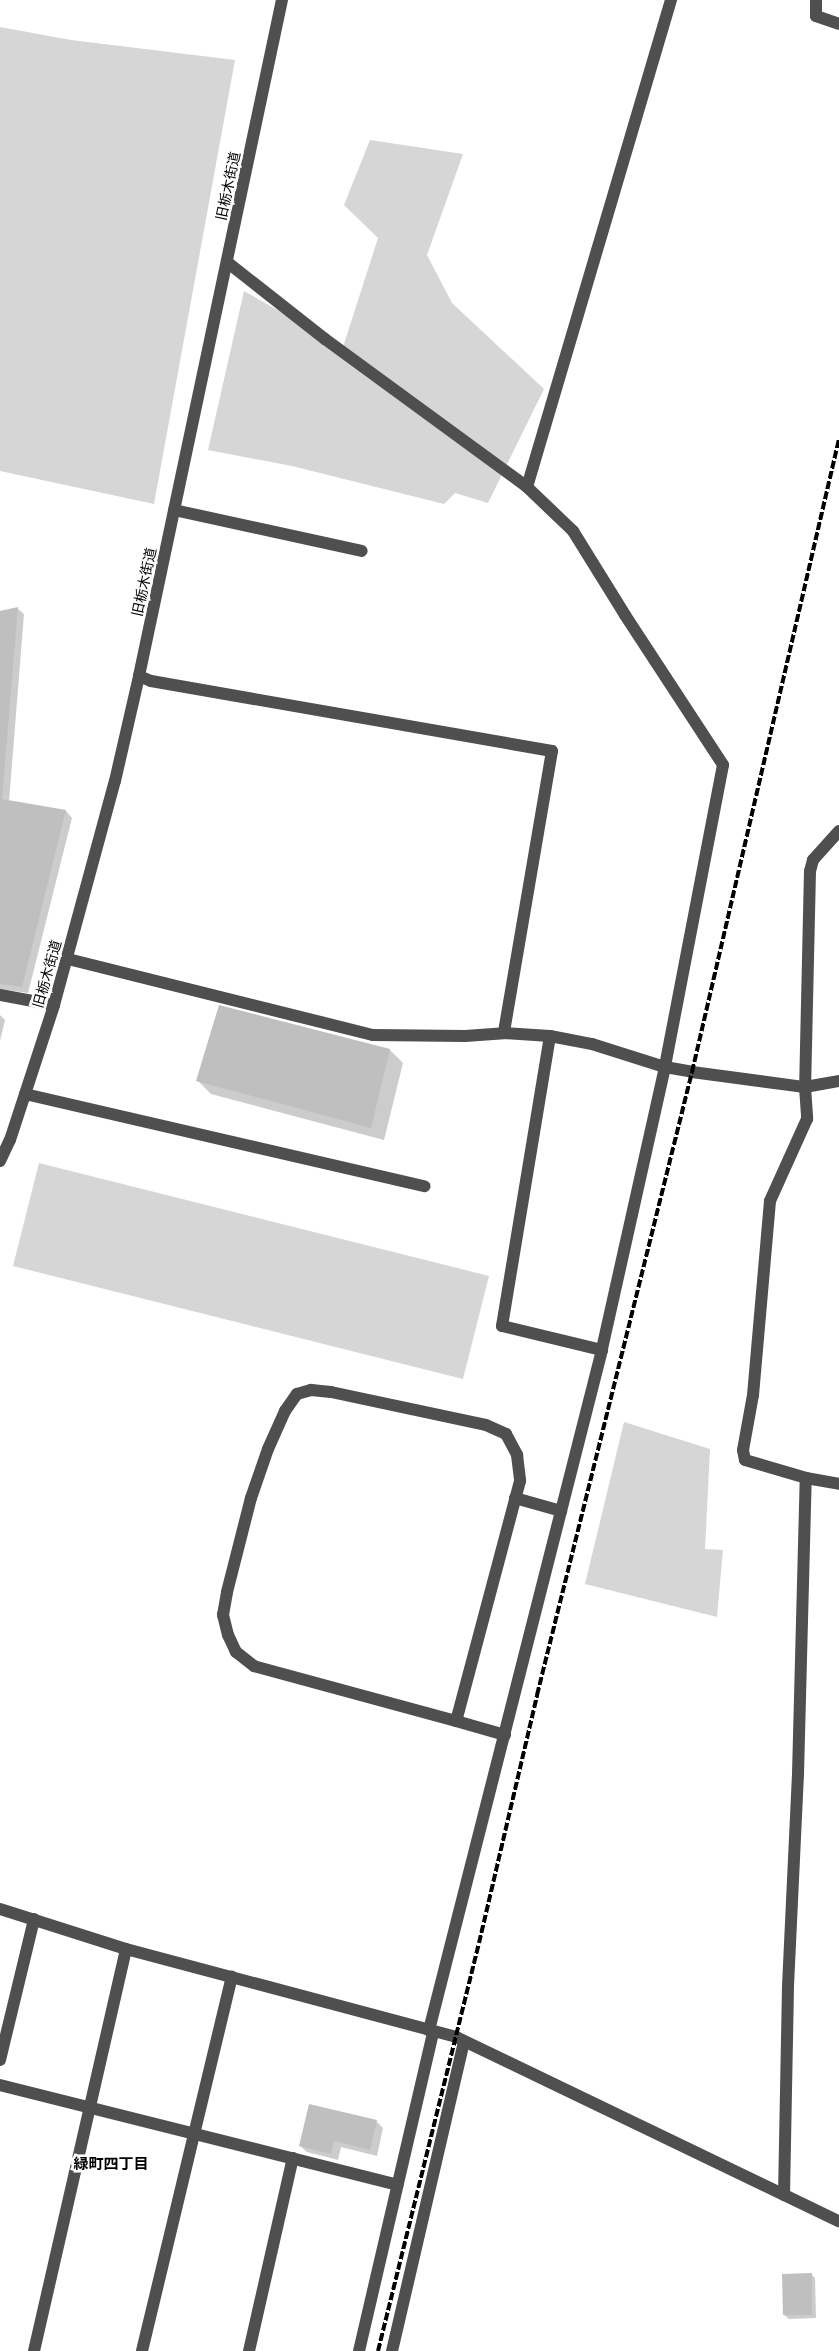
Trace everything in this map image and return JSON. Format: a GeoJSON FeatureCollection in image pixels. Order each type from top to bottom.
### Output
{"type":"FeatureCollection","features":[{"type":"Feature","properties":{"kind":"street","name":"旧栃木街道"},"geometry":{"type":"LineString","coordinates":[[0,1161],[10,1140],[68,959],[115,781],[228,262],[282,0]]}},
{"type":"Feature","properties":{"kind":"street"},"geometry":{"type":"LineString","coordinates":[[527,487],[671,0]]}},
{"type":"Feature","properties":{"kind":"street"},"geometry":{"type":"LineString","coordinates":[[816,0],[816,16],[839,24]]}},
{"type":"Feature","properties":{"kind":"street"},"geometry":{"type":"LineString","coordinates":[[228,262],[325,339],[527,487],[573,531],[650,654],[723,765],[665,1067],[602,1350],[431,2031],[398,2185],[359,2351]]}},
{"type":"Feature","properties":{"kind":"street"},"geometry":{"type":"LineString","coordinates":[[174,510],[362,550]]}},
{"type":"Feature","properties":{"kind":"street"},"geometry":{"type":"LineString","coordinates":[[139,676],[151,681],[552,751],[504,1033]]}},
{"type":"Feature","properties":{"kind":"street"},"geometry":{"type":"LineString","coordinates":[[839,831],[813,860],[810,871],[804,1087],[807,1119],[770,1200],[753,1394],[743,1450],[745,1460],[806,1478],[839,1484]]}},
{"type":"Feature","properties":{"kind":"street"},"geometry":{"type":"LineString","coordinates":[[68,959],[373,1035],[456,1036],[504,1033],[550,1036],[592,1044],[665,1067],[804,1087],[839,1081]]}},
{"type":"Feature","properties":{"kind":"street"},"geometry":{"type":"LineString","coordinates":[[0,996],[54,1005]]}},
{"type":"Feature","properties":{"kind":"street"},"geometry":{"type":"LineString","coordinates":[[550,1036],[502,1326],[602,1350]]}},
{"type":"Feature","properties":{"kind":"street"},"geometry":{"type":"LineString","coordinates":[[25,1094],[425,1186]]}},
{"type":"Feature","properties":{"kind":"street"},"geometry":{"type":"LineString","coordinates":[[456,1721],[520,1481],[516,1455],[506,1434],[486,1424],[331,1392],[311,1390],[298,1394],[285,1411],[259,1474],[235,1553],[223,1615],[228,1635],[236,1652],[254,1666],[505,1735]]}},
{"type":"Feature","properties":{"kind":"street"},"geometry":{"type":"LineString","coordinates":[[784,2195],[788,1986],[798,1774],[806,1478]]}},
{"type":"Feature","properties":{"kind":"street"},"geometry":{"type":"LineString","coordinates":[[515,1498],[561,1511]]}},
{"type":"Feature","properties":{"kind":"street"},"geometry":{"type":"LineString","coordinates":[[0,1909],[126,1949],[431,2031],[464,2042],[839,2221]]}},
{"type":"Feature","properties":{"kind":"street"},"geometry":{"type":"LineString","coordinates":[[0,2060],[34,1919]]}},
{"type":"Feature","properties":{"kind":"street"},"geometry":{"type":"LineString","coordinates":[[34,2351],[126,1949]]}},
{"type":"Feature","properties":{"kind":"street"},"geometry":{"type":"LineString","coordinates":[[142,2351],[232,1977]]}},
{"type":"Feature","properties":{"kind":"street"},"geometry":{"type":"LineString","coordinates":[[392,2351],[464,2042]]}},
{"type":"Feature","properties":{"kind":"street"},"geometry":{"type":"LineString","coordinates":[[0,2085],[398,2185]]}},
{"type":"Feature","properties":{"kind":"street"},"geometry":{"type":"LineString","coordinates":[[249,2351],[293,2158]]}},
{"type":"Feature","properties":{"kind":"shaded area"},"geometry":{"type":"Polygon","coordinates":[[[0,27],[71,40],[235,60],[154,504],[0,471],[0,27]]]}},
{"type":"Feature","properties":{"kind":"shaded area"},"geometry":{"type":"Polygon","coordinates":[[[370,140],[463,154],[427,255],[452,303],[544,389],[488,503],[455,493],[444,504],[292,466],[208,450],[244,291],[343,347],[378,238],[344,205],[370,140]]]}},
{"type":"Feature","properties":{"kind":"shaded area"},"geometry":{"type":"Polygon","coordinates":[[[39,1163],[489,1276],[463,1379],[13,1266],[39,1163]]]}},
{"type":"Feature","properties":{"kind":"shaded area"},"geometry":{"type":"Polygon","coordinates":[[[624,1422],[710,1449],[705,1549],[723,1550],[717,1617],[585,1584],[624,1422]]]}},
{"type":"Feature","properties":{"kind":"building"},"geometry":{"type":"Polygon","coordinates":[[[18,607],[2,799],[66,810],[22,987],[0,984],[0,611],[18,607]]]}},
{"type":"Feature","properties":{"kind":"building"},"geometry":{"type":"Polygon","coordinates":[[[219,1005],[390,1049],[371,1128],[196,1081],[219,1005]]]}},
{"type":"Feature","properties":{"kind":"building"},"geometry":{"type":"Polygon","coordinates":[[[309,2104],[377,2120],[370,2150],[334,2141],[331,2154],[299,2146],[309,2104]]]}},
{"type":"Feature","properties":{"kind":"building"},"geometry":{"type":"Polygon","coordinates":[[[812,2273],[812,2315],[783,2315],[782,2274],[812,2273]]]}},
{"type":"Feature","properties":{"kind":"railway"},"geometry":{"type":"LineString","coordinates":[[378,2351],[479,1943],[537,1695],[692,1072],[839,439]]}},
{"type":"Feature","properties":{"kind":"district","name":"緑町四丁目"},"geometry":{"type":"Point","coordinates":[111,2164]}}]}
